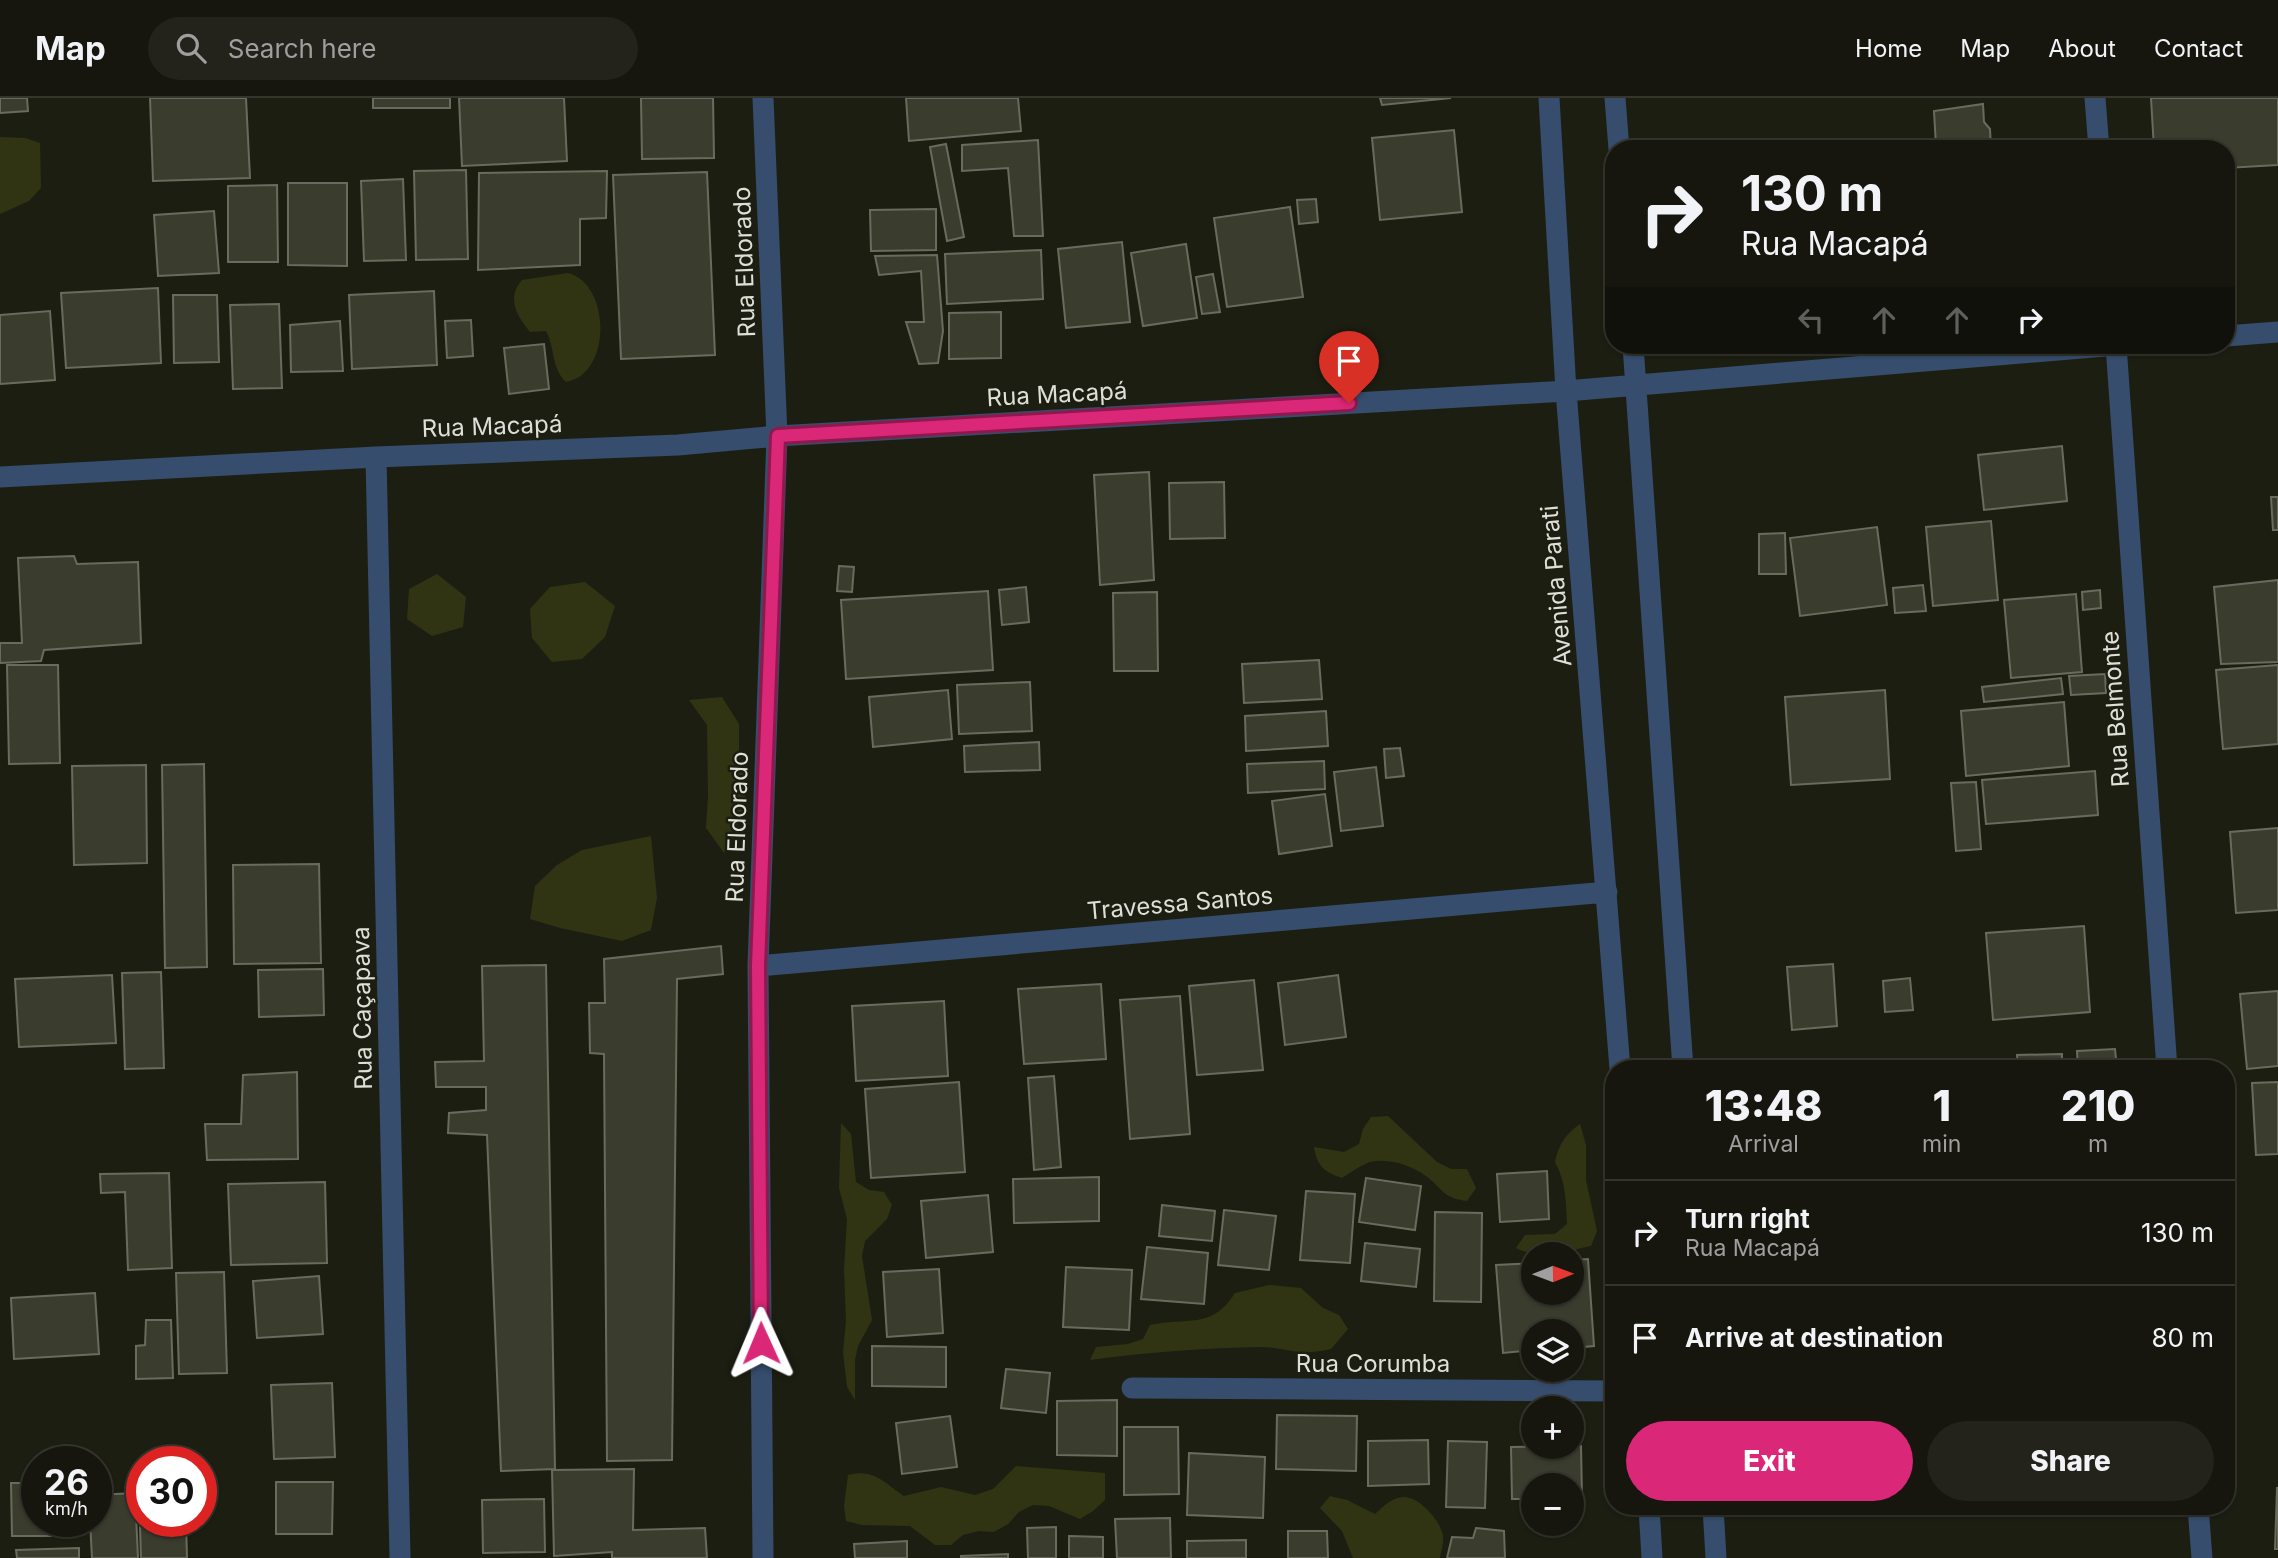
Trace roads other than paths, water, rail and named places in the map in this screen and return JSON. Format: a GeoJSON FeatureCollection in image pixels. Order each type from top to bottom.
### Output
{"type":"FeatureCollection","features":[{"type":"Feature","properties":{"kind":"street","name":"Rua Eldorado"},"geometry":{"type":"LineString","coordinates":[[763,98],[778,436],[758,966],[763,1558]]}},
{"type":"Feature","properties":{"kind":"street","name":"Avenida Parati"},"geometry":{"type":"LineString","coordinates":[[1549,98],[1566,391],[1619,1060]]}},
{"type":"Feature","properties":{"kind":"street"},"geometry":{"type":"LineString","coordinates":[[1615,98],[1618,140]]}},
{"type":"Feature","properties":{"kind":"street"},"geometry":{"type":"LineString","coordinates":[[2095,98],[2098,140]]}},
{"type":"Feature","properties":{"kind":"street"},"geometry":{"type":"LineString","coordinates":[[2235,335],[2278,332]]}},
{"type":"Feature","properties":{"kind":"street"},"geometry":{"type":"LineString","coordinates":[[1634,354],[1682,1060]]}},
{"type":"Feature","properties":{"kind":"street","name":"Rua Macapá"},"geometry":{"type":"LineString","coordinates":[[0,478],[376,457],[678,445],[778,436],[1566,391],[2008,354]]}},
{"type":"Feature","properties":{"kind":"street","name":"Rua Belmonte"},"geometry":{"type":"LineString","coordinates":[[2117,354],[2166,1060]]}},
{"type":"Feature","properties":{"kind":"street","name":"Rua Caçapava"},"geometry":{"type":"LineString","coordinates":[[376,457],[400,1558]]}},
{"type":"Feature","properties":{"kind":"street","name":"Travessa Santos"},"geometry":{"type":"LineString","coordinates":[[758,966],[1607,892]]}},
{"type":"Feature","properties":{"kind":"street","name":"Rua Corumba"},"geometry":{"type":"LineString","coordinates":[[1132,1388],[1605,1391]]}},
{"type":"Feature","properties":{"kind":"street"},"geometry":{"type":"LineString","coordinates":[[1649,1515],[1652,1558]]}},
{"type":"Feature","properties":{"kind":"street"},"geometry":{"type":"LineString","coordinates":[[1713,1515],[1716,1558]]}},
{"type":"Feature","properties":{"kind":"street"},"geometry":{"type":"LineString","coordinates":[[2199,1515],[2202,1558]]}}]}
